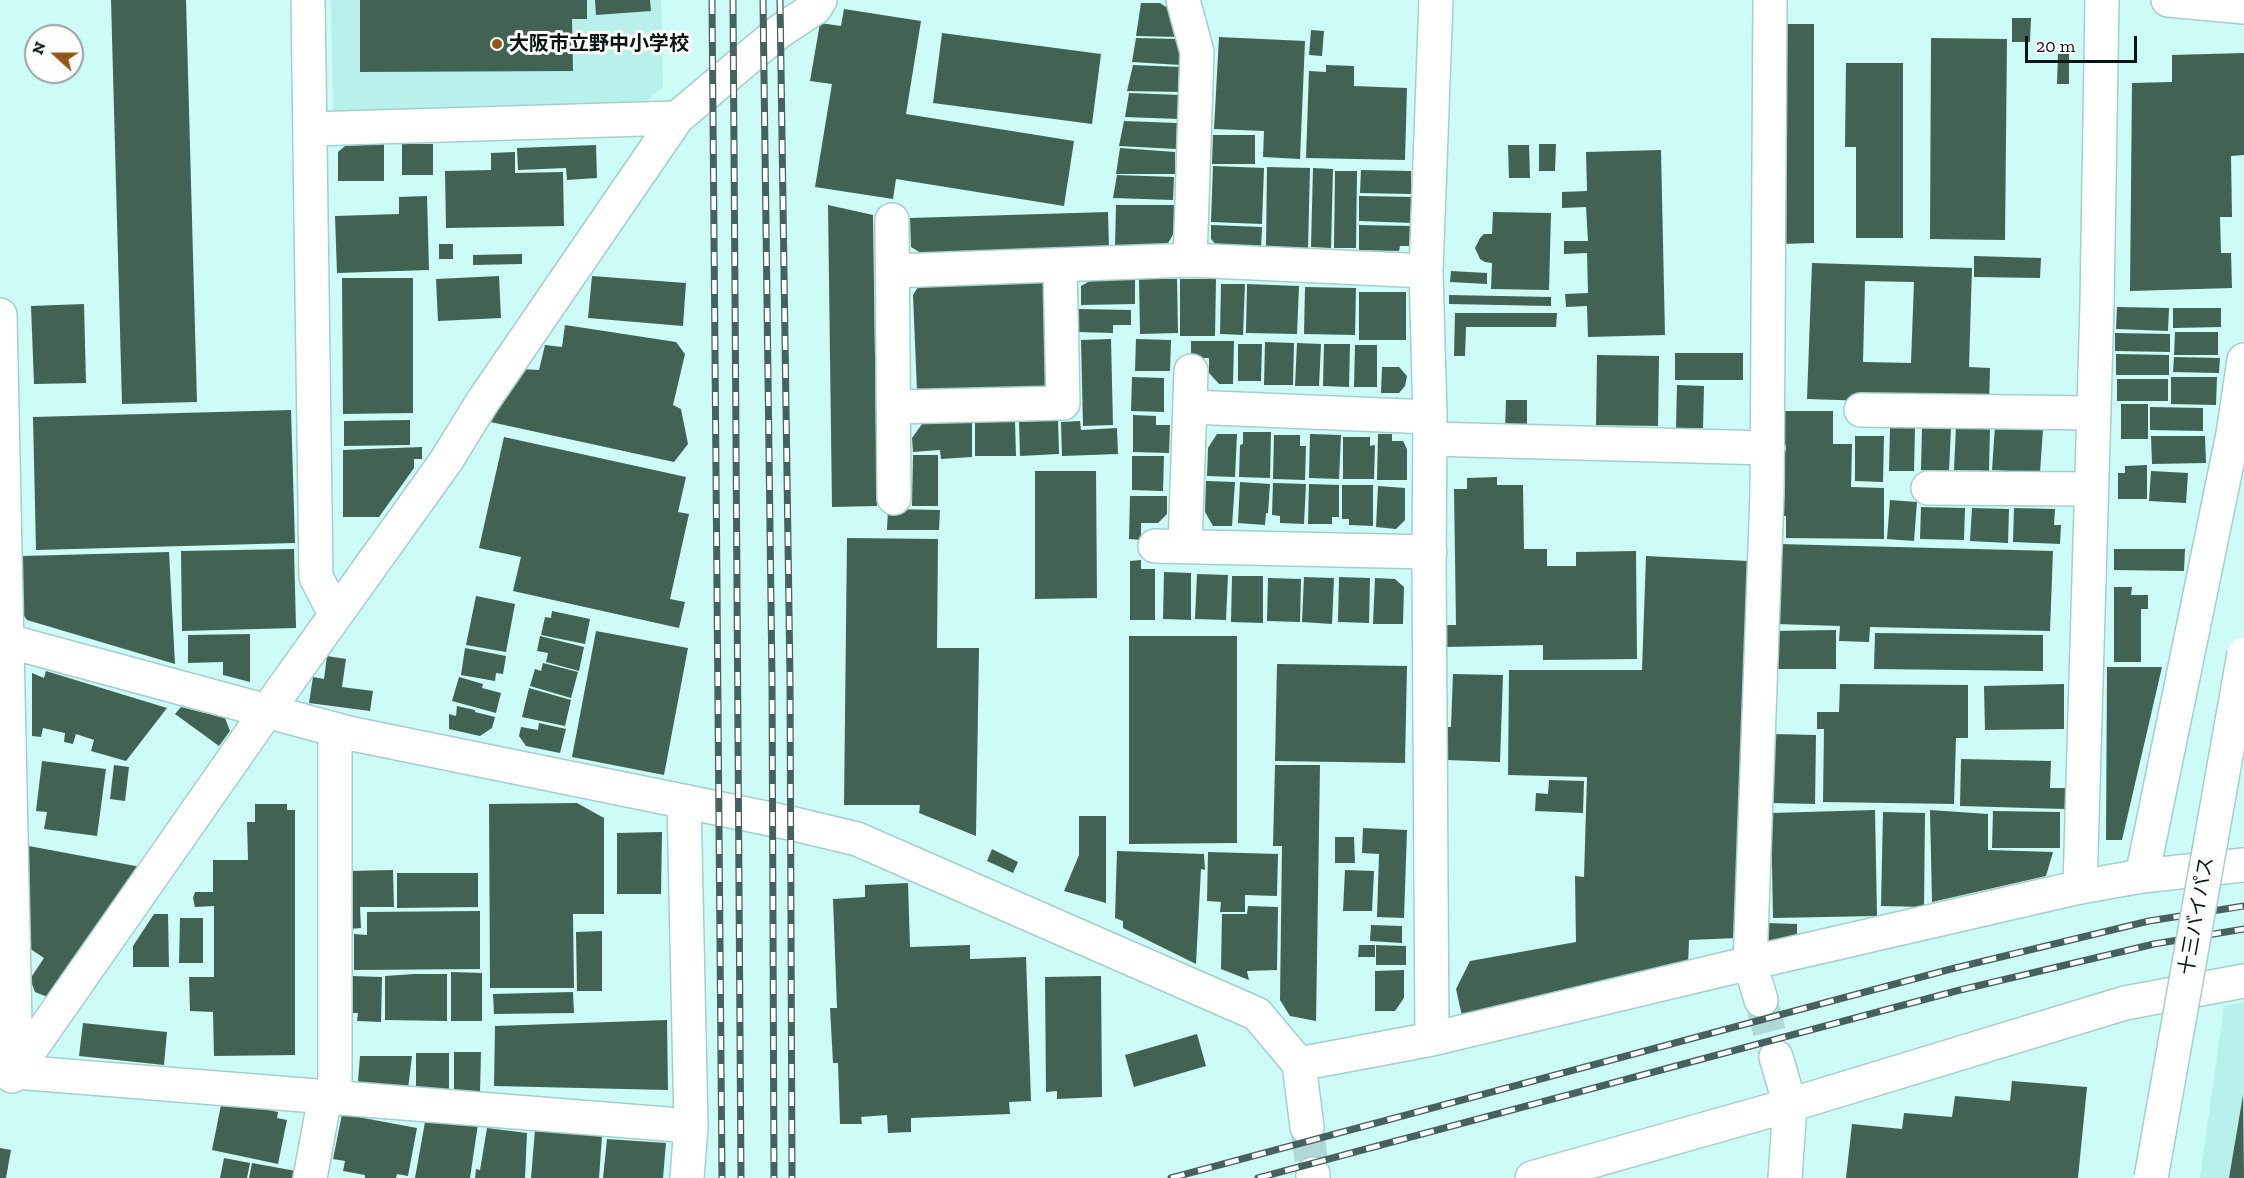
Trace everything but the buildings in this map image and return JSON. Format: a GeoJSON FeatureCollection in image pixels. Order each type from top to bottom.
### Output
{"type":"FeatureCollection","features":[{"type":"Feature","properties":{"kind":"main road"},"geometry":{"type":"LineString","coordinates":[[308,0],[316,578],[335,614]]}},
{"type":"Feature","properties":{"kind":"main road"},"geometry":{"type":"LineString","coordinates":[[8,1080],[335,614],[446,461],[483,401],[677,118],[780,31],[815,8],[820,0]]}},
{"type":"Feature","properties":{"kind":"main road"},"geometry":{"type":"LineString","coordinates":[[1183,0],[1197,52],[1190,260]]}},
{"type":"Feature","properties":{"kind":"main road"},"geometry":{"type":"LineString","coordinates":[[1432,1039],[1430,428],[1426,272],[1436,0]]}},
{"type":"Feature","properties":{"kind":"main road"},"geometry":{"type":"LineString","coordinates":[[1761,1000],[1750,963],[1768,448],[1770,0]]}},
{"type":"Feature","properties":{"kind":"main road"},"geometry":{"type":"LineString","coordinates":[[2080,887],[2094,413],[2102,0]]}},
{"type":"Feature","properties":{"kind":"main road"},"geometry":{"type":"LineString","coordinates":[[2168,0],[2244,7]]}},
{"type":"Feature","properties":{"kind":"main road"},"geometry":{"type":"LineString","coordinates":[[310,129],[677,118]]}},
{"type":"Feature","properties":{"kind":"main road"},"geometry":{"type":"LineString","coordinates":[[892,220],[894,498]]}},
{"type":"Feature","properties":{"kind":"main road"},"geometry":{"type":"LineString","coordinates":[[893,271],[1190,260],[1426,272]]}},
{"type":"Feature","properties":{"kind":"main road"},"geometry":{"type":"LineString","coordinates":[[894,407],[1063,403],[1060,265]]}},
{"type":"Feature","properties":{"kind":"main road"},"geometry":{"type":"LineString","coordinates":[[0,315],[8,1080]]}},
{"type":"Feature","properties":{"kind":"main road"},"geometry":{"type":"LineString","coordinates":[[2142,876],[2234,434],[2244,361]]}},
{"type":"Feature","properties":{"kind":"main road"},"geometry":{"type":"LineString","coordinates":[[1191,370],[1190,407],[1170,546],[1430,552]]}},
{"type":"Feature","properties":{"kind":"main road"},"geometry":{"type":"LineString","coordinates":[[1190,407],[1430,428],[1768,448]]}},
{"type":"Feature","properties":{"kind":"main road"},"geometry":{"type":"LineString","coordinates":[[1861,410],[2094,413]]}},
{"type":"Feature","properties":{"kind":"main road"},"geometry":{"type":"LineString","coordinates":[[1928,489],[2091,489]]}},
{"type":"Feature","properties":{"kind":"main road"},"geometry":{"type":"LineString","coordinates":[[4,640],[335,729],[790,823],[868,844],[1257,1014],[1299,1064],[1307,1126]]}},
{"type":"Feature","properties":{"kind":"main road","name":"十三バイパス"},"geometry":{"type":"LineString","coordinates":[[2151,1178],[2244,654]]}},
{"type":"Feature","properties":{"kind":"main road"},"geometry":{"type":"LineString","coordinates":[[310,1178],[330,1098],[335,729]]}},
{"type":"Feature","properties":{"kind":"main road"},"geometry":{"type":"LineString","coordinates":[[684,801],[692,1126],[687,1178]]}},
{"type":"Feature","properties":{"kind":"main road"},"geometry":{"type":"LineString","coordinates":[[1299,1064],[1432,1039],[2080,887],[2142,876],[2244,865]]}},
{"type":"Feature","properties":{"kind":"main road"},"geometry":{"type":"LineString","coordinates":[[1532,1178],[1791,1105],[2126,1003],[2244,981]]}},
{"type":"Feature","properties":{"kind":"main road"},"geometry":{"type":"LineString","coordinates":[[1776,1057],[1791,1105],[1785,1178]]}},
{"type":"Feature","properties":{"kind":"main road"},"geometry":{"type":"LineString","coordinates":[[8,1080],[330,1098],[692,1126]]}},
{"type":"Feature","properties":{"kind":"shaded area","name":"大阪市立野中小学校"},"geometry":{"type":"Polygon","coordinates":[[[331,0],[661,0],[663,87],[644,103],[333,111],[331,0]]]}},
{"type":"Feature","properties":{"kind":"shaded area"},"geometry":{"type":"Polygon","coordinates":[[[2244,1002],[2244,1178],[2200,1178],[2224,1006],[2244,1002]]]}},
{"type":"Feature","properties":{"kind":"tunnel"},"geometry":{"type":"LineString","coordinates":[[1761,1000],[1776,1057]]}},
{"type":"Feature","properties":{"kind":"tunnel"},"geometry":{"type":"LineString","coordinates":[[1307,1127],[1313,1174]]}},
{"type":"Feature","properties":{"kind":"railway"},"geometry":{"type":"LineString","coordinates":[[712,0],[722,1178]]}},
{"type":"Feature","properties":{"kind":"railway"},"geometry":{"type":"LineString","coordinates":[[733,0],[741,1178]]}},
{"type":"Feature","properties":{"kind":"railway"},"geometry":{"type":"LineString","coordinates":[[763,0],[772,678],[774,1178]]}},
{"type":"Feature","properties":{"kind":"railway"},"geometry":{"type":"LineString","coordinates":[[780,0],[790,678],[792,1178]]}},
{"type":"Feature","properties":{"kind":"railway"},"geometry":{"type":"LineString","coordinates":[[1171,1178],[1951,969],[2149,921],[2244,906]]}},
{"type":"Feature","properties":{"kind":"railway"},"geometry":{"type":"LineString","coordinates":[[1258,1178],[1956,991],[2154,944],[2244,929]]}},
{"type":"Feature","properties":{"kind":"place","name":"大阪市立野中小学校"},"geometry":{"type":"Point","coordinates":[497,44]}}]}
